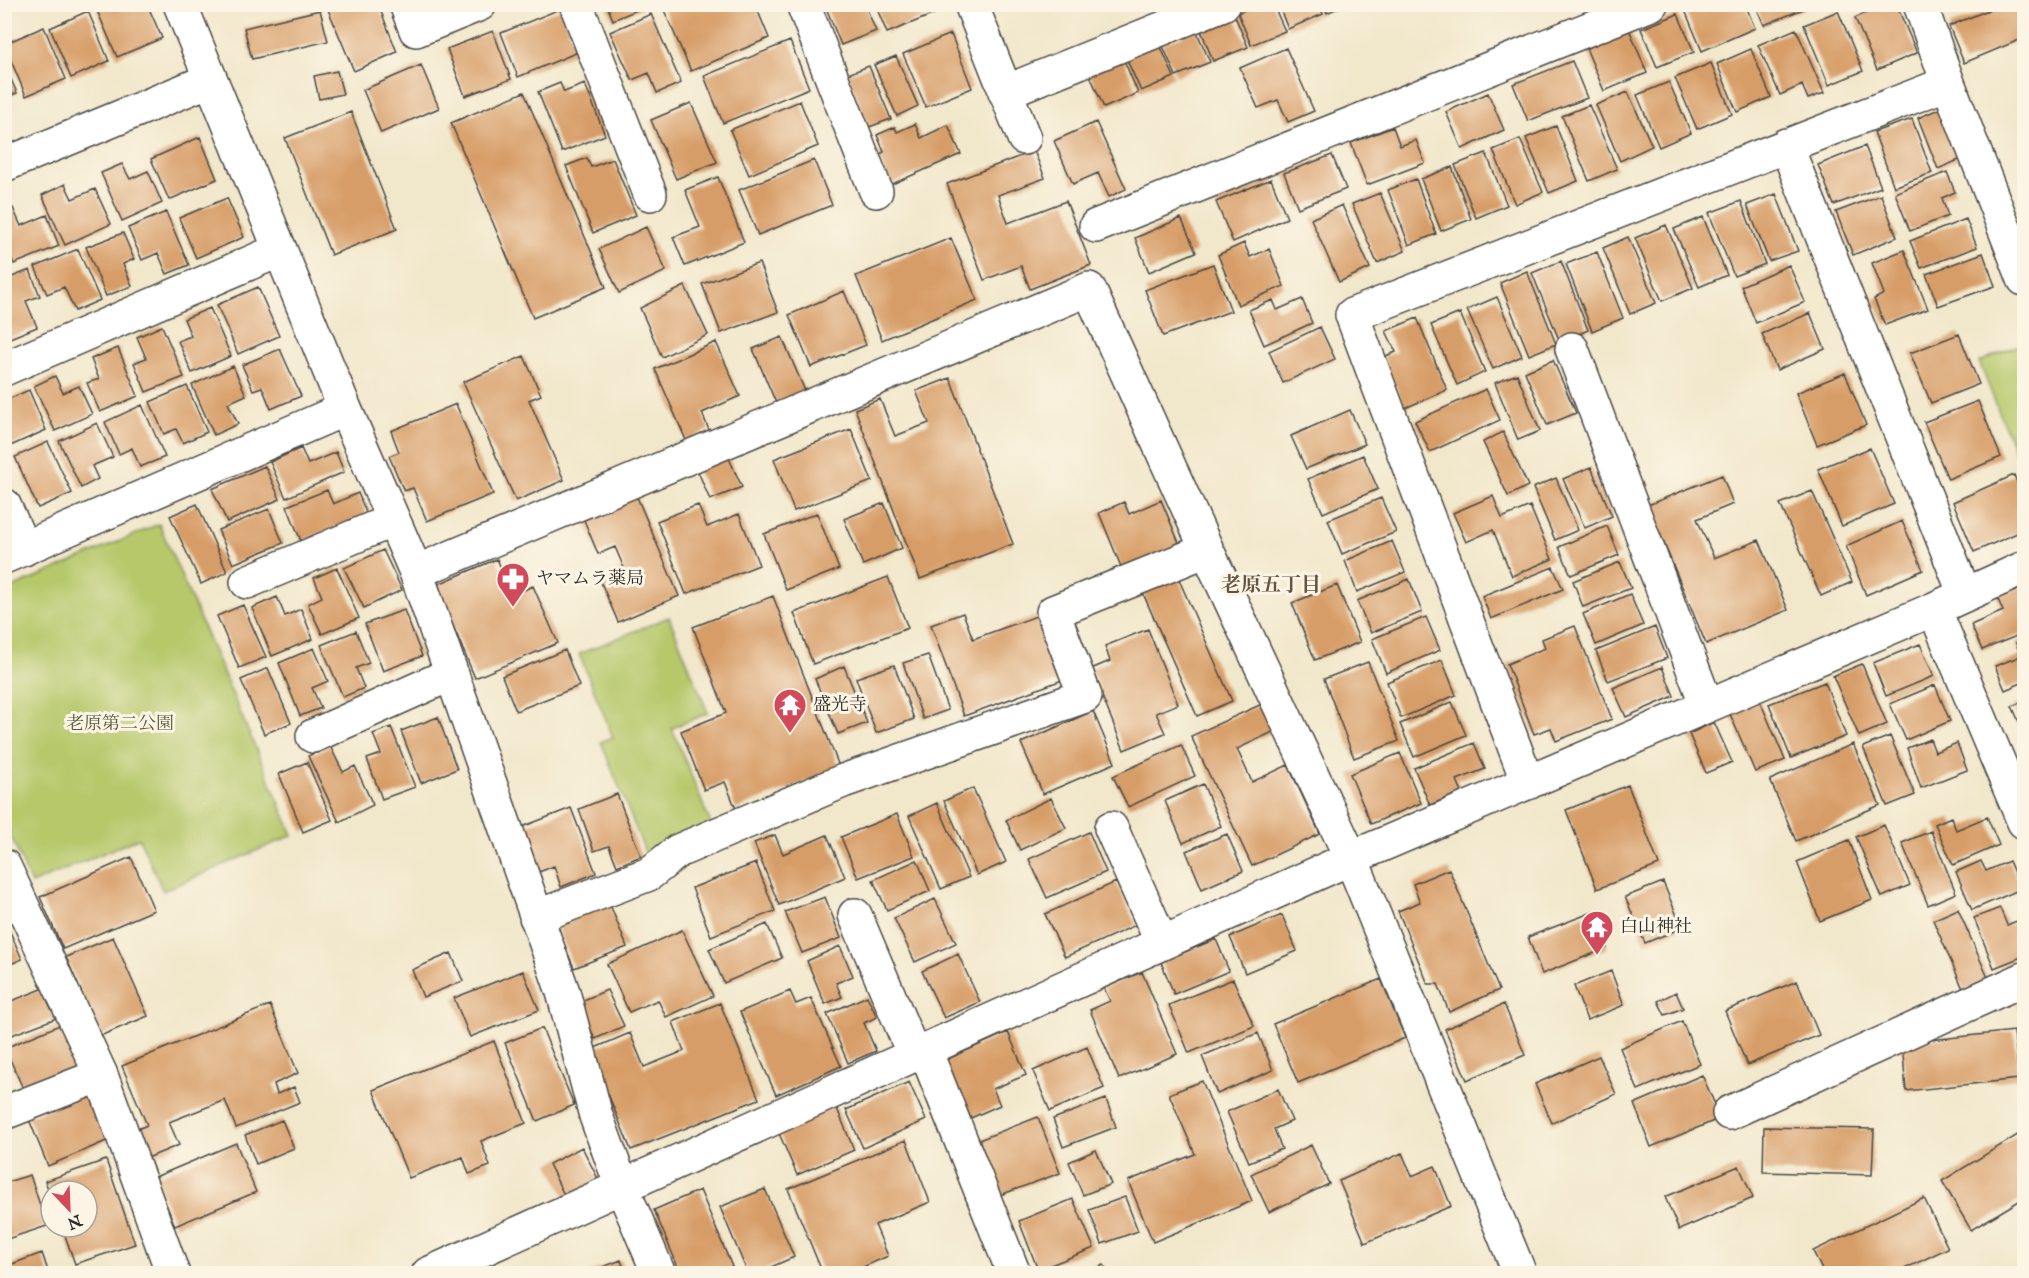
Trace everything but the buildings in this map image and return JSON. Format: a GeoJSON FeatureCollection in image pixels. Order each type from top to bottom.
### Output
{"type":"FeatureCollection","features":[{"type":"Feature","properties":{"kind":"street"},"geometry":{"type":"LineString","coordinates":[[180,4],[345,409],[416,572],[562,992],[596,1116],[622,1187],[659,1274]]}},
{"type":"Feature","properties":{"kind":"street"},"geometry":{"type":"LineString","coordinates":[[406,4],[416,30],[480,4]]}},
{"type":"Feature","properties":{"kind":"street"},"geometry":{"type":"LineString","coordinates":[[576,4],[651,194]]}},
{"type":"Feature","properties":{"kind":"street"},"geometry":{"type":"LineString","coordinates":[[803,4],[876,191]]}},
{"type":"Feature","properties":{"kind":"street"},"geometry":{"type":"LineString","coordinates":[[971,4],[1024,138]]}},
{"type":"Feature","properties":{"kind":"street"},"geometry":{"type":"LineString","coordinates":[[1005,92],[1223,4]]}},
{"type":"Feature","properties":{"kind":"street"},"geometry":{"type":"LineString","coordinates":[[1096,226],[1651,4]]}},
{"type":"Feature","properties":{"kind":"street"},"geometry":{"type":"LineString","coordinates":[[1920,4],[1948,83],[2025,279]]}},
{"type":"Feature","properties":{"kind":"street"},"geometry":{"type":"LineString","coordinates":[[4,165],[210,80]]}},
{"type":"Feature","properties":{"kind":"street"},"geometry":{"type":"LineString","coordinates":[[1528,783],[1352,315],[1948,83]]}},
{"type":"Feature","properties":{"kind":"street"},"geometry":{"type":"LineString","coordinates":[[1786,146],[1965,595]]}},
{"type":"Feature","properties":{"kind":"street"},"geometry":{"type":"LineString","coordinates":[[4,369],[280,250]]}},
{"type":"Feature","properties":{"kind":"street"},"geometry":{"type":"LineString","coordinates":[[416,572],[1089,289],[1207,550],[1351,858],[1520,1274]]}},
{"type":"Feature","properties":{"kind":"street"},"geometry":{"type":"LineString","coordinates":[[1572,349],[1707,706]]}},
{"type":"Feature","properties":{"kind":"street"},"geometry":{"type":"LineString","coordinates":[[4,505],[14,553],[345,409]]}},
{"type":"Feature","properties":{"kind":"street"},"geometry":{"type":"LineString","coordinates":[[247,582],[393,520]]}},
{"type":"Feature","properties":{"kind":"street"},"geometry":{"type":"LineString","coordinates":[[536,917],[649,874],[678,851],[843,781],[1085,696],[1053,612],[1207,550]]}},
{"type":"Feature","properties":{"kind":"street"},"geometry":{"type":"LineString","coordinates":[[428,1274],[1351,858],[2025,568]]}},
{"type":"Feature","properties":{"kind":"street"},"geometry":{"type":"LineString","coordinates":[[1934,609],[2025,822]]}},
{"type":"Feature","properties":{"kind":"street"},"geometry":{"type":"LineString","coordinates":[[313,736],[452,674]]}},
{"type":"Feature","properties":{"kind":"street"},"geometry":{"type":"LineString","coordinates":[[1111,828],[1162,943]]}},
{"type":"Feature","properties":{"kind":"street"},"geometry":{"type":"LineString","coordinates":[[4,866],[101,1076],[173,1274]]}},
{"type":"Feature","properties":{"kind":"street"},"geometry":{"type":"LineString","coordinates":[[855,915],[920,1053],[1014,1274]]}},
{"type":"Feature","properties":{"kind":"street"},"geometry":{"type":"LineString","coordinates":[[1729,1113],[2025,979]]}},
{"type":"Feature","properties":{"kind":"street"},"geometry":{"type":"LineString","coordinates":[[4,1113],[101,1076]]}},
{"type":"Feature","properties":{"kind":"green space"},"geometry":{"type":"Polygon","coordinates":[[[2024,343],[2024,474],[1979,362],[2024,343]]]}},
{"type":"Feature","properties":{"kind":"green space","name":"老原第二公園"},"geometry":{"type":"Polygon","coordinates":[[[159,524],[293,835],[163,891],[139,838],[31,884],[5,822],[5,591],[159,524]]]}},
{"type":"Feature","properties":{"kind":"green space"},"geometry":{"type":"Polygon","coordinates":[[[669,617],[708,713],[672,728],[712,827],[646,854],[601,742],[613,737],[579,654],[669,617]]]}},
{"type":"Feature","properties":{"kind":"place","name":"ヤマムラ薬局"},"geometry":{"type":"Point","coordinates":[513,608]}},
{"type":"Feature","properties":{"kind":"place","name":"盛光寺"},"geometry":{"type":"Point","coordinates":[790,734]}},
{"type":"Feature","properties":{"kind":"place","name":"白山神社"},"geometry":{"type":"Point","coordinates":[1597,956]}},
{"type":"Feature","properties":{"kind":"district","name":"老原五丁目"},"geometry":{"type":"Point","coordinates":[1271,585]}}]}
